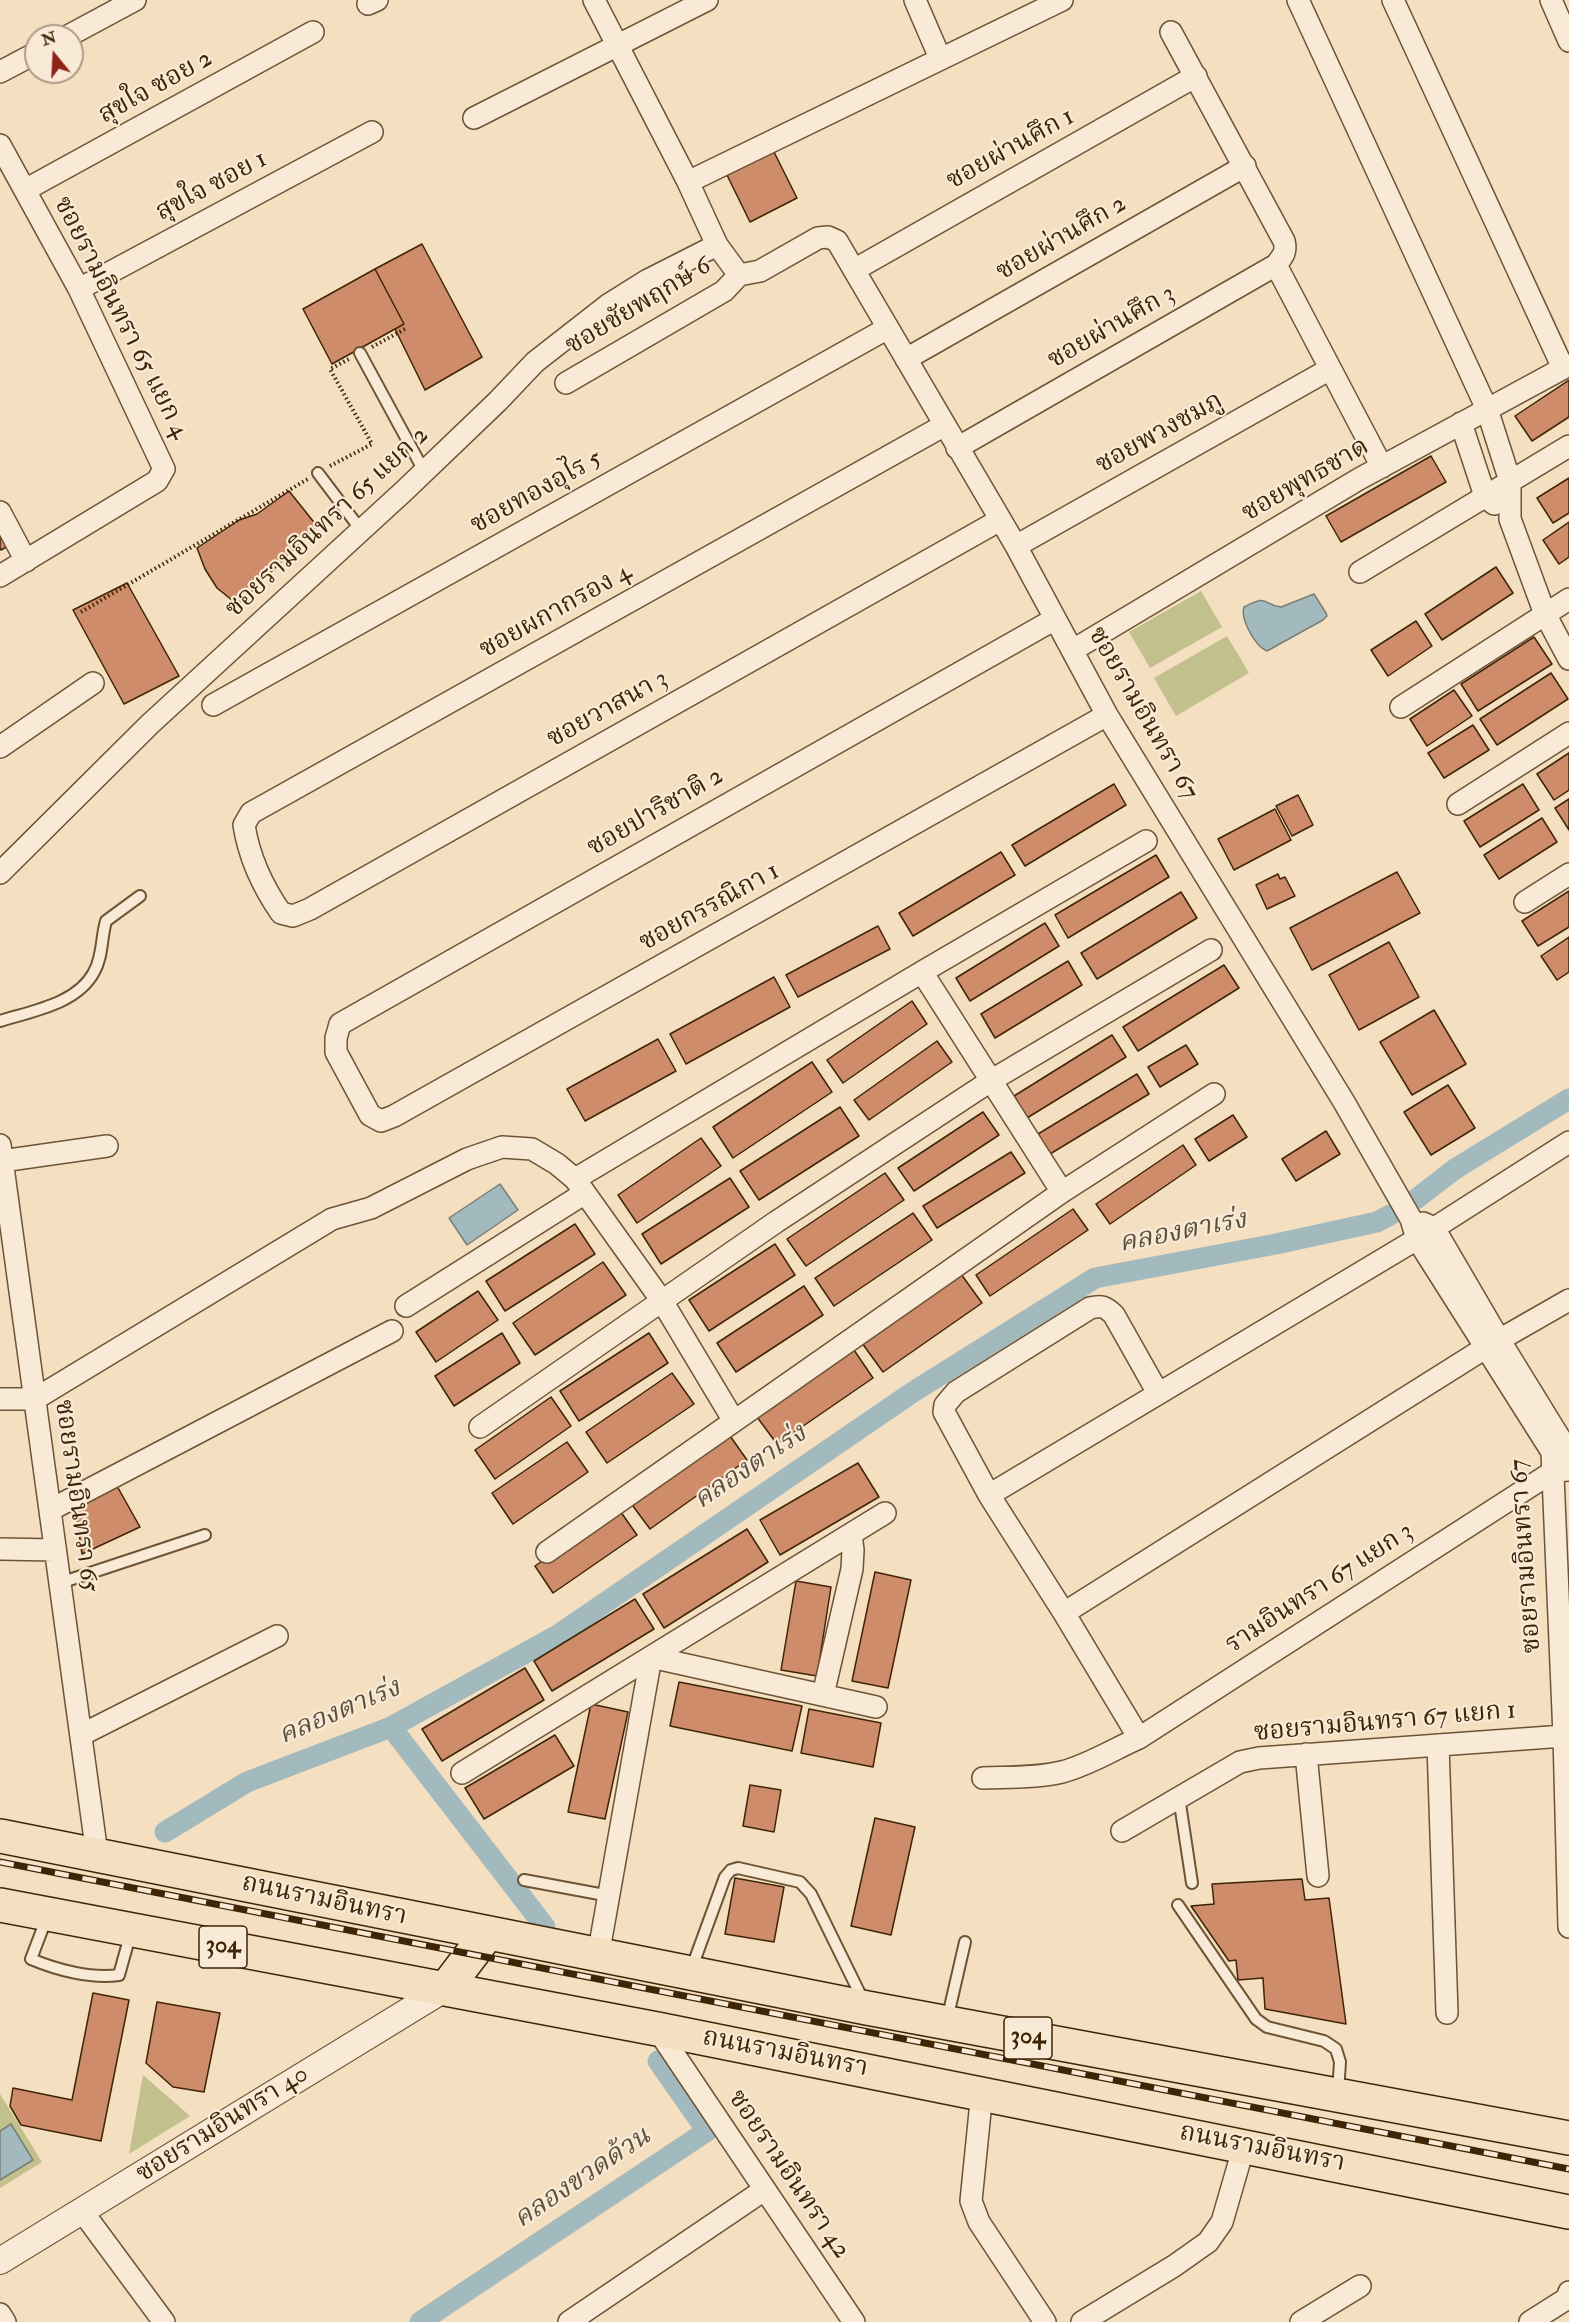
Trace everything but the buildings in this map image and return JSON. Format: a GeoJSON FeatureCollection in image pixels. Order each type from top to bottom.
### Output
{"type":"FeatureCollection","features":[{"type":"Feature","properties":{"kind":"main road","name":"ถนนรามอินทรา"},"geometry":{"type":"LineString","coordinates":[[0,1836],[689,1974],[1569,2138]]}},
{"type":"Feature","properties":{"kind":"main road","name":"ถนนรามอินทรา"},"geometry":{"type":"LineString","coordinates":[[0,1905],[657,2028],[1569,2212]]}},
{"type":"Feature","properties":{"kind":"main road"},"geometry":{"type":"LineString","coordinates":[[446,1988],[487,1934]]}},
{"type":"Feature","properties":{"kind":"street"},"geometry":{"type":"LineString","coordinates":[[84,27],[135,0]]}},
{"type":"Feature","properties":{"kind":"street"},"geometry":{"type":"LineString","coordinates":[[594,0],[688,182],[717,245],[739,275]]}},
{"type":"Feature","properties":{"kind":"street"},"geometry":{"type":"LineString","coordinates":[[474,118],[707,0]]}},
{"type":"Feature","properties":{"kind":"street"},"geometry":{"type":"LineString","coordinates":[[915,0],[940,58]]}},
{"type":"Feature","properties":{"kind":"street"},"geometry":{"type":"LineString","coordinates":[[688,182],[1062,0]]}},
{"type":"Feature","properties":{"kind":"street"},"geometry":{"type":"LineString","coordinates":[[1298,0],[1487,409],[1510,481],[1510,519],[1545,614],[1569,659]]}},
{"type":"Feature","properties":{"kind":"street"},"geometry":{"type":"LineString","coordinates":[[1393,0],[1566,366]]}},
{"type":"Feature","properties":{"kind":"street"},"geometry":{"type":"LineString","coordinates":[[1551,0],[1569,41]]}},
{"type":"Feature","properties":{"kind":"street","name":"สุขใจ ซอย 2"},"geometry":{"type":"LineString","coordinates":[[25,190],[313,32]]}},
{"type":"Feature","properties":{"kind":"street"},"geometry":{"type":"LineString","coordinates":[[1171,32],[1245,166],[1281,257],[1330,369],[1382,467]]}},
{"type":"Feature","properties":{"kind":"street"},"geometry":{"type":"LineString","coordinates":[[0,72],[24,59]]}},
{"type":"Feature","properties":{"kind":"street","name":"ซอยผ่านศึก 1"},"geometry":{"type":"LineString","coordinates":[[854,270],[1196,76]]}},
{"type":"Feature","properties":{"kind":"street","name":"สุขใจ ซอย 1"},"geometry":{"type":"LineString","coordinates":[[79,289],[372,132]]}},
{"type":"Feature","properties":{"kind":"street","name":"ซอยรามอินทรา 65 แยก 4"},"geometry":{"type":"LineString","coordinates":[[0,145],[79,289],[159,454],[164,469],[157,481],[0,576]]}},
{"type":"Feature","properties":{"kind":"street","name":"ซอยผ่านศึก 2"},"geometry":{"type":"LineString","coordinates":[[906,359],[1245,166]]}},
{"type":"Feature","properties":{"kind":"street","name":"ซอยรามอินทรา 67"},"geometry":{"type":"LineString","coordinates":[[739,275],[760,271],[818,238],[828,237],[837,241],[943,426],[1016,546],[1107,715],[1492,1345],[1552,1452],[1564,1466],[1564,1736],[1569,1927]]}},
{"type":"Feature","properties":{"kind":"street","name":"ซอยรามอินทรา 65 แยก 2"},"geometry":{"type":"LineString","coordinates":[[0,873],[150,724],[424,471],[498,401],[535,362],[583,323],[648,280],[717,245]]}},
{"type":"Feature","properties":{"kind":"street","name":"ซอยผ่านศึก 3"},"geometry":{"type":"LineString","coordinates":[[957,448],[1281,257]]}},
{"type":"Feature","properties":{"kind":"street","name":"ซอยชัยพฤกษ์ 6"},"geometry":{"type":"LineString","coordinates":[[566,383],[724,291],[739,275]]}},
{"type":"Feature","properties":{"kind":"street","name":"ซอยทองอุไร 5"},"geometry":{"type":"LineString","coordinates":[[213,705],[888,328]]}},
{"type":"Feature","properties":{"kind":"street","name":"ซอยพุทธชาด"},"geometry":{"type":"LineString","coordinates":[[1073,650],[1382,467],[1566,366]]}},
{"type":"Feature","properties":{"kind":"street","name":"ซอยพวงชมภู"},"geometry":{"type":"LineString","coordinates":[[1016,546],[1330,369]]}},
{"type":"Feature","properties":{"kind":"street"},"geometry":{"type":"LineString","coordinates":[[1461,423],[1485,496],[1510,519]]}},
{"type":"Feature","properties":{"kind":"street","name":"ซอยผกากรอง 4"},"geometry":{"type":"LineString","coordinates":[[259,873],[248,849],[244,825],[251,813],[943,426]]}},
{"type":"Feature","properties":{"kind":"street"},"geometry":{"type":"LineString","coordinates":[[1360,572],[1569,446]]}},
{"type":"Feature","properties":{"kind":"street"},"geometry":{"type":"LineString","coordinates":[[0,513],[27,561]]}},
{"type":"Feature","properties":{"kind":"street","name":"ซอยวาสนา 3"},"geometry":{"type":"LineString","coordinates":[[259,873],[281,913],[293,916],[310,909],[1000,520]]}},
{"type":"Feature","properties":{"kind":"street"},"geometry":{"type":"LineString","coordinates":[[1401,706],[1569,599]]}},
{"type":"Feature","properties":{"kind":"street","name":"ซอยปาริชาติ 2"},"geometry":{"type":"LineString","coordinates":[[352,1083],[336,1052],[336,1038],[340,1024],[1055,619]]}},
{"type":"Feature","properties":{"kind":"street"},"geometry":{"type":"LineString","coordinates":[[0,747],[93,683]]}},
{"type":"Feature","properties":{"kind":"street","name":"ซอยกรรณิกา 1"},"geometry":{"type":"LineString","coordinates":[[352,1083],[370,1115],[381,1121],[394,1116],[1107,715]]}},
{"type":"Feature","properties":{"kind":"street"},"geometry":{"type":"LineString","coordinates":[[1458,804],[1569,733]]}},
{"type":"Feature","properties":{"kind":"street"},"geometry":{"type":"LineString","coordinates":[[406,1306],[580,1186],[922,972],[1146,841]]}},
{"type":"Feature","properties":{"kind":"street"},"geometry":{"type":"LineString","coordinates":[[1525,902],[1569,874]]}},
{"type":"Feature","properties":{"kind":"street"},"geometry":{"type":"LineString","coordinates":[[480,1427],[776,1222],[992,1080],[1211,950]]}},
{"type":"Feature","properties":{"kind":"street"},"geometry":{"type":"LineString","coordinates":[[922,972],[1062,1192]]}},
{"type":"Feature","properties":{"kind":"street"},"geometry":{"type":"LineString","coordinates":[[547,1552],[1062,1192],[1214,1094]]}},
{"type":"Feature","properties":{"kind":"street"},"geometry":{"type":"LineString","coordinates":[[989,1496],[1421,1228],[1569,1142]]}},
{"type":"Feature","properties":{"kind":"street"},"geometry":{"type":"LineString","coordinates":[[1,1153],[107,1146]]}},
{"type":"Feature","properties":{"kind":"street"},"geometry":{"type":"LineString","coordinates":[[0,1399],[35,1400],[332,1219],[371,1208],[468,1159],[502,1147],[532,1149],[557,1164],[580,1186],[662,1301],[734,1421]]}},
{"type":"Feature","properties":{"kind":"street","name":"ซอยรามอินทรา 65"},"geometry":{"type":"LineString","coordinates":[[1,1153],[6,1237],[35,1400],[97,1854]]}},
{"type":"Feature","properties":{"kind":"street"},"geometry":{"type":"LineString","coordinates":[[1064,1613],[1492,1345],[1569,1300]]}},
{"type":"Feature","properties":{"kind":"street"},"geometry":{"type":"LineString","coordinates":[[1139,1738],[1064,1613],[989,1496],[944,1412],[945,1405],[956,1392],[1090,1308],[1100,1305],[1114,1315],[1158,1393]]}},
{"type":"Feature","properties":{"kind":"street"},"geometry":{"type":"LineString","coordinates":[[50,1510],[392,1331]]}},
{"type":"Feature","properties":{"kind":"street","name":"รามอินทรา 67 แยก 3"},"geometry":{"type":"LineString","coordinates":[[983,1778],[1037,1776],[1062,1772],[1079,1767],[1139,1738],[1564,1466]]}},
{"type":"Feature","properties":{"kind":"street"},"geometry":{"type":"LineString","coordinates":[[462,1773],[885,1513]]}},
{"type":"Feature","properties":{"kind":"street"},"geometry":{"type":"LineString","coordinates":[[822,1695],[852,1569],[851,1534]]}},
{"type":"Feature","properties":{"kind":"street"},"geometry":{"type":"LineString","coordinates":[[0,1549],[56,1550]]}},
{"type":"Feature","properties":{"kind":"street"},"geometry":{"type":"LineString","coordinates":[[81,1735],[277,1636]]}},
{"type":"Feature","properties":{"kind":"street"},"geometry":{"type":"LineString","coordinates":[[651,1657],[876,1707]]}},
{"type":"Feature","properties":{"kind":"street"},"geometry":{"type":"LineString","coordinates":[[598,1956],[651,1657]]}},
{"type":"Feature","properties":{"kind":"street","name":"ซอยรามอินทรา 67 แยก 1"},"geometry":{"type":"LineString","coordinates":[[1122,1831],[1240,1762],[1306,1754],[1564,1736]]}},
{"type":"Feature","properties":{"kind":"street"},"geometry":{"type":"LineString","coordinates":[[1438,1744],[1447,2013]]}},
{"type":"Feature","properties":{"kind":"street"},"geometry":{"type":"LineString","coordinates":[[1306,1754],[1318,1876]]}},
{"type":"Feature","properties":{"kind":"street","name":"ซอยรามอินทรา 40"},"geometry":{"type":"LineString","coordinates":[[0,2261],[446,1988]]}},
{"type":"Feature","properties":{"kind":"street","name":"ซอยรามอินทรา 42"},"geometry":{"type":"LineString","coordinates":[[657,2028],[854,2322]]}},
{"type":"Feature","properties":{"kind":"street"},"geometry":{"type":"LineString","coordinates":[[982,2092],[971,2201],[973,2210],[1045,2322]]}},
{"type":"Feature","properties":{"kind":"street"},"geometry":{"type":"LineString","coordinates":[[1082,2322],[1174,2266],[1208,2242],[1222,2222],[1244,2146]]}},
{"type":"Feature","properties":{"kind":"street"},"geometry":{"type":"LineString","coordinates":[[569,2322],[764,2190]]}},
{"type":"Feature","properties":{"kind":"street"},"geometry":{"type":"LineString","coordinates":[[82,2211],[164,2322]]}},
{"type":"Feature","properties":{"kind":"street"},"geometry":{"type":"LineString","coordinates":[[1301,2322],[1360,2286]]}},
{"type":"Feature","properties":{"kind":"street"},"geometry":{"type":"LineString","coordinates":[[1530,2322],[1568,2298],[1569,2292]]}},
{"type":"Feature","properties":{"kind":"street"},"geometry":{"type":"LineString","coordinates":[[0,2314],[5,2322]]}},
{"type":"Feature","properties":{"kind":"lane"},"geometry":{"type":"LineString","coordinates":[[360,353],[424,471]]}},
{"type":"Feature","properties":{"kind":"lane"},"geometry":{"type":"LineString","coordinates":[[318,473],[361,530]]}},
{"type":"Feature","properties":{"kind":"lane"},"geometry":{"type":"LineString","coordinates":[[0,1022],[55,1004],[75,993],[94,973],[101,953],[106,921],[140,896]]}},
{"type":"Feature","properties":{"kind":"lane"},"geometry":{"type":"LineString","coordinates":[[60,1583],[205,1535]]}},
{"type":"Feature","properties":{"kind":"lane"},"geometry":{"type":"LineString","coordinates":[[1179,1797],[1192,1883]]}},
{"type":"Feature","properties":{"kind":"lane"},"geometry":{"type":"LineString","coordinates":[[689,1974],[725,1877],[731,1870],[738,1868],[800,1882],[805,1886],[867,2008]]}},
{"type":"Feature","properties":{"kind":"lane"},"geometry":{"type":"LineString","coordinates":[[524,1880],[610,1896]]}},
{"type":"Feature","properties":{"kind":"lane"},"geometry":{"type":"LineString","coordinates":[[1178,1905],[1256,2019],[1267,2027],[1324,2041],[1336,2049],[1340,2062],[1338,2095]]}},
{"type":"Feature","properties":{"kind":"lane"},"geometry":{"type":"LineString","coordinates":[[48,1914],[31,1959],[53,1967],[103,1977],[119,1975],[132,1930]]}},
{"type":"Feature","properties":{"kind":"lane"},"geometry":{"type":"LineString","coordinates":[[946,2023],[965,1942]]}},
{"type":"Feature","properties":{"kind":"path"},"geometry":{"type":"LineString","coordinates":[[81,612],[318,473],[372,444],[330,369],[405,328]]}},
{"type":"Feature","properties":{"kind":"shaded area"},"geometry":{"type":"Polygon","coordinates":[[[1201,591],[1222,627],[1150,668],[1129,632],[1201,591]]]}},
{"type":"Feature","properties":{"kind":"shaded area"},"geometry":{"type":"Polygon","coordinates":[[[1227,636],[1249,673],[1176,716],[1154,678],[1227,636]]]}},
{"type":"Feature","properties":{"kind":"shaded area"},"geometry":{"type":"Polygon","coordinates":[[[143,2075],[190,2116],[129,2154],[143,2075]]]}},
{"type":"Feature","properties":{"kind":"shaded area"},"geometry":{"type":"Polygon","coordinates":[[[0,2094],[42,2162],[0,2188],[0,2094]]]}},
{"type":"Feature","properties":{"kind":"water"},"geometry":{"type":"Polygon","coordinates":[[[1314,594],[1326,613],[1327,616],[1323,620],[1267,651],[1253,638],[1246,625],[1244,607],[1262,600],[1281,607],[1314,594]]]}},
{"type":"Feature","properties":{"kind":"water"},"geometry":{"type":"Polygon","coordinates":[[[500,1184],[518,1210],[467,1245],[449,1218],[500,1184]]]}},
{"type":"Feature","properties":{"kind":"water"},"geometry":{"type":"Polygon","coordinates":[[[11,2124],[33,2160],[0,2180],[0,2131],[11,2124]]]}},
{"type":"Feature","properties":{"kind":"waterway","name":"คลองตาเร่ง"},"geometry":{"type":"LineString","coordinates":[[1416,1199],[1455,1169],[1569,1099]]}},
{"type":"Feature","properties":{"kind":"waterway","name":"คลองตาเร่ง"},"geometry":{"type":"LineString","coordinates":[[165,1832],[247,1782],[391,1727],[558,1635],[913,1392],[1095,1278],[1276,1244],[1377,1222],[1390,1215]]}},
{"type":"Feature","properties":{"kind":"waterway","name":"คลองขวดด้วน"},"geometry":{"type":"LineString","coordinates":[[391,1727],[545,1927]]}},
{"type":"Feature","properties":{"kind":"waterway","name":"คลองขวดด้วน"},"geometry":{"type":"LineString","coordinates":[[420,2322],[707,2131],[658,2061]]}},
{"type":"Feature","properties":{"kind":"railway"},"geometry":{"type":"LineString","coordinates":[[0,1862],[1569,2169]]}}]}
